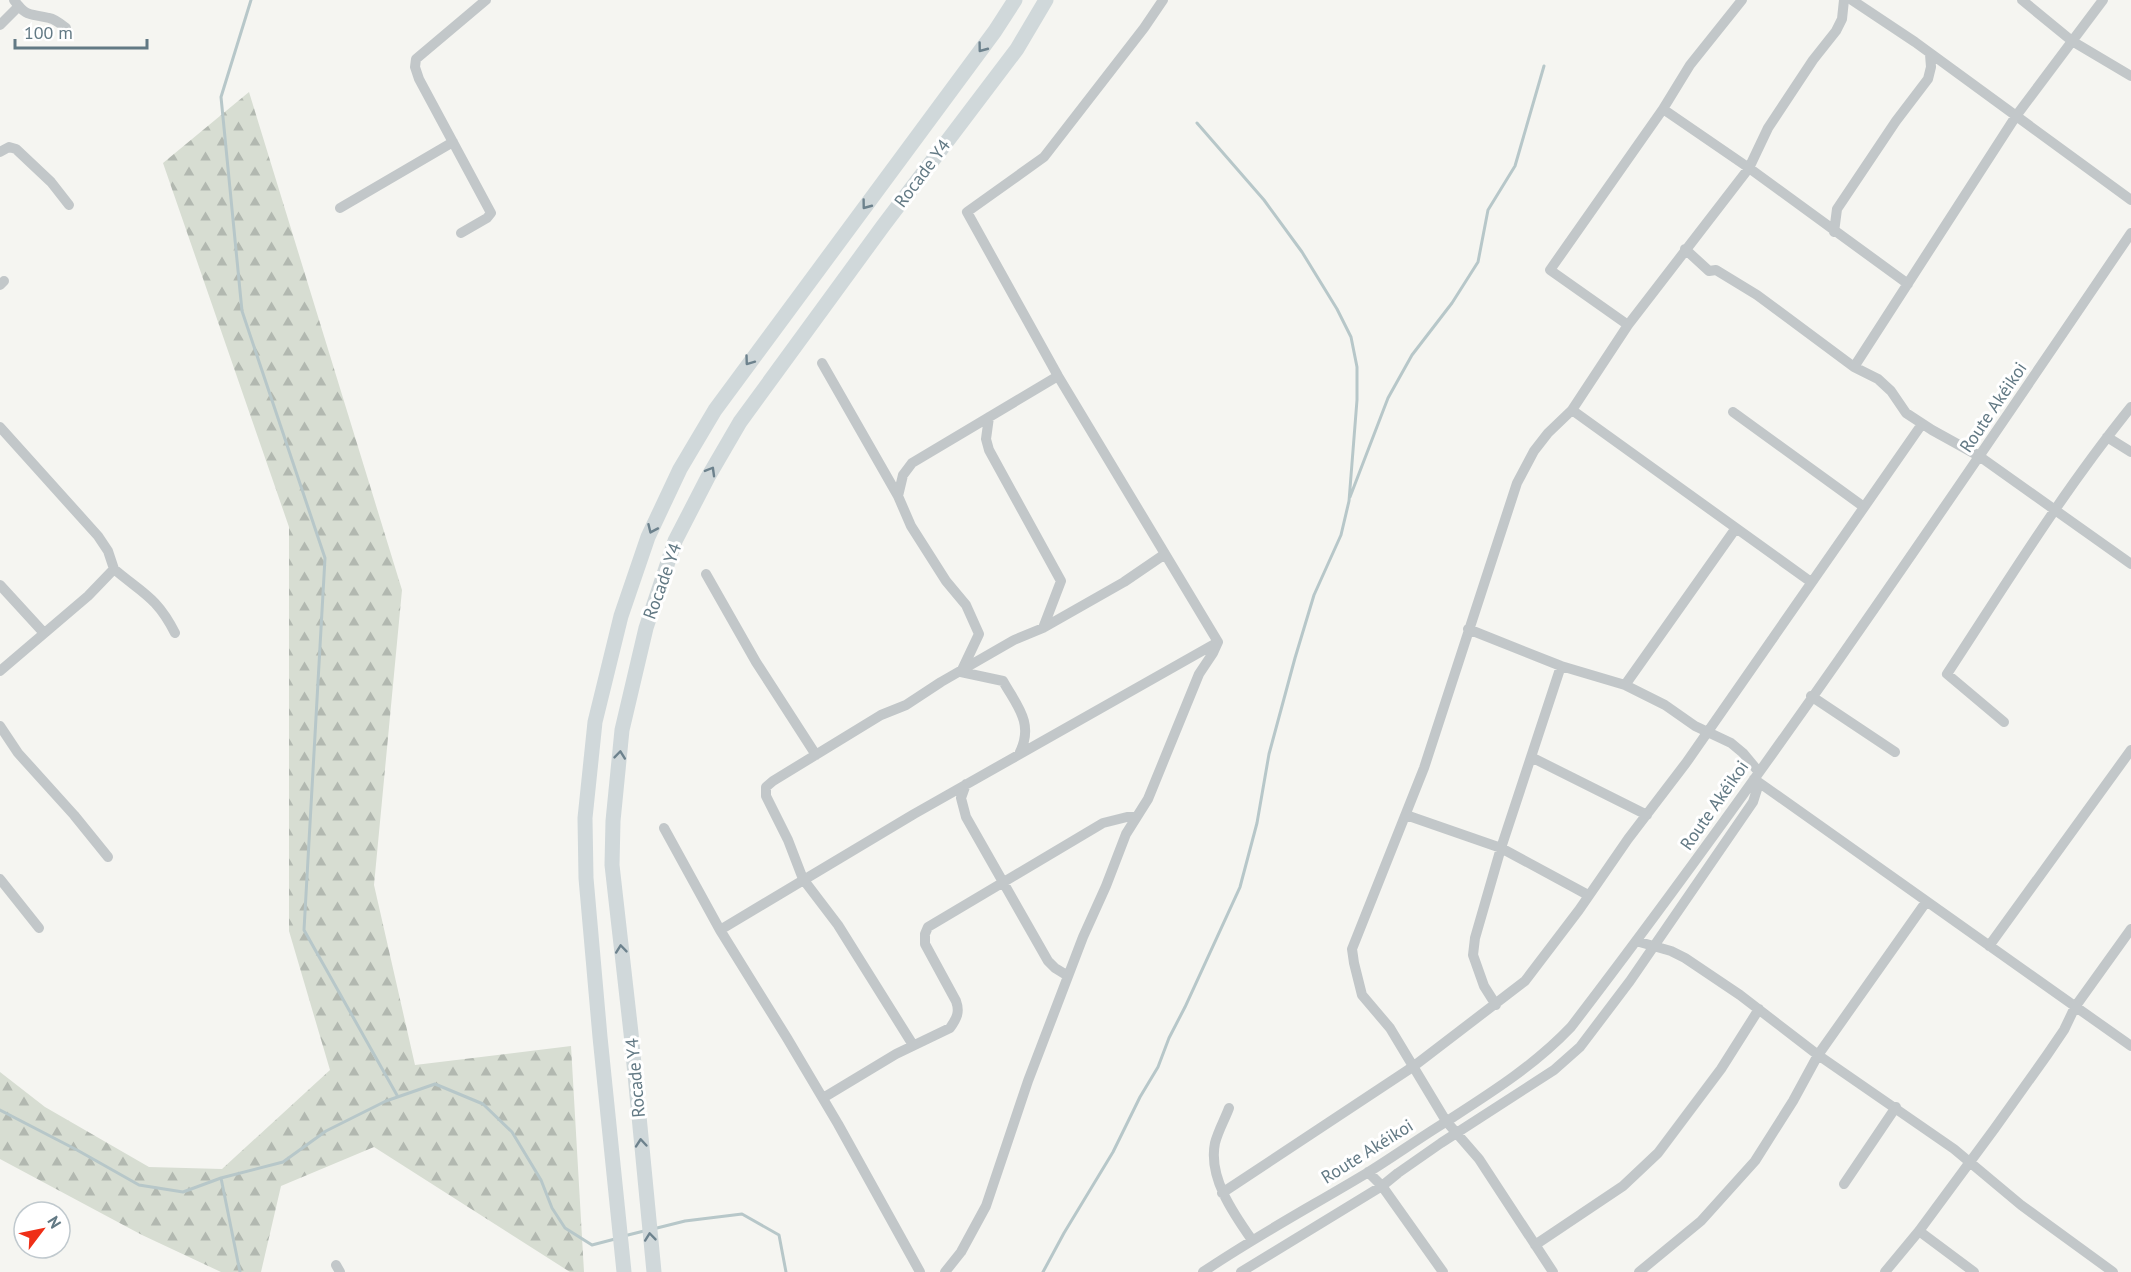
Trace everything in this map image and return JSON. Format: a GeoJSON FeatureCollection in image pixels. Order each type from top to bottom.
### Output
{"type":"FeatureCollection","features":[{"type":"Feature","properties":{"kind":"highway","name":"Rocade Y4"},"geometry":{"type":"LineString","coordinates":[[624,1272],[592,948],[586,878],[585,818],[595,722],[621,616],[648,537],[680,469],[715,410],[995,31],[1015,0]]}},
{"type":"Feature","properties":{"kind":"highway","name":"Rocade Y4"},"geometry":{"type":"LineString","coordinates":[[654,1272],[612,865],[613,821],[622,730],[645,628],[675,541],[740,422],[883,226],[1017,49],[1046,0]]}},
{"type":"Feature","properties":{"kind":"street"},"geometry":{"type":"LineString","coordinates":[[461,233],[487,218],[491,213],[419,79],[415,67],[416,59],[486,0]]}},
{"type":"Feature","properties":{"kind":"street"},"geometry":{"type":"LineString","coordinates":[[1163,0],[1044,157],[967,212],[1058,376],[1218,642]]}},
{"type":"Feature","properties":{"kind":"street"},"geometry":{"type":"LineString","coordinates":[[1628,324],[1550,270],[1663,109],[1690,65],[1742,0]]}},
{"type":"Feature","properties":{"kind":"street"},"geometry":{"type":"LineString","coordinates":[[1553,1272],[1479,1159],[1446,1121],[1390,1028],[1362,995],[1352,952],[1424,768],[1517,483],[1534,451],[1548,433],[1572,410],[1628,324],[1749,168],[1768,128],[1839,25],[1844,0]]}},
{"type":"Feature","properties":{"kind":"street"},"geometry":{"type":"LineString","coordinates":[[1853,0],[2131,200]]}},
{"type":"Feature","properties":{"kind":"street"},"geometry":{"type":"LineString","coordinates":[[2022,0],[2072,41],[2131,76]]}},
{"type":"Feature","properties":{"kind":"street"},"geometry":{"type":"LineString","coordinates":[[1854,367],[2016,117],[2103,0]]}},
{"type":"Feature","properties":{"kind":"street"},"geometry":{"type":"LineString","coordinates":[[0,25],[17,3],[31,16],[48,17],[66,28]]}},
{"type":"Feature","properties":{"kind":"street"},"geometry":{"type":"LineString","coordinates":[[1834,232],[1838,209],[1896,121],[1928,79],[1930,54]]}},
{"type":"Feature","properties":{"kind":"street"},"geometry":{"type":"LineString","coordinates":[[1663,109],[1749,168],[1908,284]]}},
{"type":"Feature","properties":{"kind":"street"},"geometry":{"type":"LineString","coordinates":[[340,208],[453,142]]}},
{"type":"Feature","properties":{"kind":"street"},"geometry":{"type":"LineString","coordinates":[[0,152],[9,147],[16,149],[51,182],[69,205]]}},
{"type":"Feature","properties":{"kind":"street","name":"Route Akéikoi"},"geometry":{"type":"LineString","coordinates":[[1203,1272],[1252,1239],[1368,1172],[1511,1079],[1554,1045],[1636,941],[1757,778],[1811,696],[2131,233]]}},
{"type":"Feature","properties":{"kind":"street"},"geometry":{"type":"LineString","coordinates":[[1685,249],[1709,271],[1716,270],[1757,295],[1854,367],[1878,379],[1891,391],[1906,412],[1922,424],[1979,456],[2131,564]]}},
{"type":"Feature","properties":{"kind":"street"},"geometry":{"type":"LineString","coordinates":[[822,363],[898,496],[911,526],[946,581],[966,605],[979,634],[961,672]]}},
{"type":"Feature","properties":{"kind":"street"},"geometry":{"type":"LineString","coordinates":[[898,496],[903,475],[912,463],[1058,376]]}},
{"type":"Feature","properties":{"kind":"street"},"geometry":{"type":"LineString","coordinates":[[2004,722],[1947,674],[2055,510],[2107,436],[2131,407]]}},
{"type":"Feature","properties":{"kind":"street"},"geometry":{"type":"LineString","coordinates":[[1572,410],[1811,582]]}},
{"type":"Feature","properties":{"kind":"street"},"geometry":{"type":"LineString","coordinates":[[1733,412],[1864,507]]}},
{"type":"Feature","properties":{"kind":"street"},"geometry":{"type":"LineString","coordinates":[[989,417],[986,439],[989,450],[1061,581],[1043,628]]}},
{"type":"Feature","properties":{"kind":"street"},"geometry":{"type":"LineString","coordinates":[[1222,1193],[1414,1066],[1525,981],[1686,763],[1922,424]]}},
{"type":"Feature","properties":{"kind":"street"},"geometry":{"type":"LineString","coordinates":[[0,427],[98,536],[108,551],[114,569],[147,593],[168,620],[174,633]]}},
{"type":"Feature","properties":{"kind":"street"},"geometry":{"type":"LineString","coordinates":[[2107,436],[2131,452]]}},
{"type":"Feature","properties":{"kind":"street"},"geometry":{"type":"LineString","coordinates":[[1625,685],[1736,528]]}},
{"type":"Feature","properties":{"kind":"street"},"geometry":{"type":"LineString","coordinates":[[913,1045],[838,925],[803,879],[788,840],[766,796],[766,787],[881,714],[906,705],[941,681],[961,672],[1014,640],[1043,628],[1124,582],[1165,554]]}},
{"type":"Feature","properties":{"kind":"street"},"geometry":{"type":"LineString","coordinates":[[0,671],[99,585],[114,569]]}},
{"type":"Feature","properties":{"kind":"street"},"geometry":{"type":"LineString","coordinates":[[706,574],[756,662],[816,755]]}},
{"type":"Feature","properties":{"kind":"street"},"geometry":{"type":"LineString","coordinates":[[0,585],[44,633]]}},
{"type":"Feature","properties":{"kind":"street"},"geometry":{"type":"LineString","coordinates":[[1468,629],[1561,666],[1625,685],[1731,743],[1743,753],[1757,778],[1926,902],[2131,1046]]}},
{"type":"Feature","properties":{"kind":"street"},"geometry":{"type":"LineString","coordinates":[[720,930],[966,784],[1218,642]]}},
{"type":"Feature","properties":{"kind":"street"},"geometry":{"type":"LineString","coordinates":[[945,1272],[961,1252],[986,1206],[1028,1081],[1126,834],[1148,799],[1199,674],[1218,642]]}},
{"type":"Feature","properties":{"kind":"street"},"geometry":{"type":"LineString","coordinates":[[1496,1005],[1484,986],[1473,955],[1476,938],[1501,848],[1561,666]]}},
{"type":"Feature","properties":{"kind":"street"},"geometry":{"type":"LineString","coordinates":[[961,672],[1003,681],[1025,722],[1026,740],[1020,753]]}},
{"type":"Feature","properties":{"kind":"street"},"geometry":{"type":"LineString","coordinates":[[1811,696],[1895,752]]}},
{"type":"Feature","properties":{"kind":"street"},"geometry":{"type":"LineString","coordinates":[[0,726],[18,753],[108,857]]}},
{"type":"Feature","properties":{"kind":"street"},"geometry":{"type":"LineString","coordinates":[[1989,946],[2131,750]]}},
{"type":"Feature","properties":{"kind":"street"},"geometry":{"type":"LineString","coordinates":[[1531,757],[1647,814]]}},
{"type":"Feature","properties":{"kind":"street","name":"Route Akéikoi"},"geometry":{"type":"LineString","coordinates":[[1241,1272],[1382,1186],[1455,1134],[1554,1070],[1580,1047],[1599,1024],[1753,802],[1757,778]]}},
{"type":"Feature","properties":{"kind":"street"},"geometry":{"type":"LineString","coordinates":[[966,784],[961,798],[962,808],[1048,961],[1068,976]]}},
{"type":"Feature","properties":{"kind":"street"},"geometry":{"type":"LineString","coordinates":[[1406,815],[1501,848],[1588,896]]}},
{"type":"Feature","properties":{"kind":"street"},"geometry":{"type":"LineString","coordinates":[[823,1098],[913,1045],[950,1028],[959,1011],[925,944],[928,927],[1103,823],[1127,817],[1136,818]]}},
{"type":"Feature","properties":{"kind":"street"},"geometry":{"type":"LineString","coordinates":[[664,828],[720,930],[823,1098],[920,1272]]}},
{"type":"Feature","properties":{"kind":"street"},"geometry":{"type":"LineString","coordinates":[[0,879],[39,928]]}},
{"type":"Feature","properties":{"kind":"street"},"geometry":{"type":"LineString","coordinates":[[1639,1272],[1701,1221],[1755,1161],[1793,1101],[1818,1055],[1926,902]]}},
{"type":"Feature","properties":{"kind":"street"},"geometry":{"type":"LineString","coordinates":[[1886,1272],[1919,1231],[2047,1055],[2064,1030],[2075,1007],[2131,928]]}},
{"type":"Feature","properties":{"kind":"street"},"geometry":{"type":"LineString","coordinates":[[1636,941],[1671,951],[1685,958],[1759,1009],[1818,1055],[1896,1107],[1969,1161],[2020,1205],[2113,1272]]}},
{"type":"Feature","properties":{"kind":"street"},"geometry":{"type":"LineString","coordinates":[[1535,1245],[1623,1186],[1658,1153],[1721,1069],[1759,1009]]}},
{"type":"Feature","properties":{"kind":"street"},"geometry":{"type":"LineString","coordinates":[[1844,1184],[1896,1107]]}},
{"type":"Feature","properties":{"kind":"street"},"geometry":{"type":"LineString","coordinates":[[1229,1108],[1216,1140],[1214,1154],[1222,1193],[1230,1209],[1252,1239]]}},
{"type":"Feature","properties":{"kind":"street"},"geometry":{"type":"LineString","coordinates":[[1368,1172],[1382,1186],[1443,1272]]}},
{"type":"Feature","properties":{"kind":"street"},"geometry":{"type":"LineString","coordinates":[[1919,1231],[1974,1272]]}},
{"type":"Feature","properties":{"kind":"green space"},"geometry":{"type":"Polygon","coordinates":[[[249,92],[402,590],[374,885],[415,1065],[571,1046],[584,1272],[570,1272],[374,1147],[281,1186],[261,1272],[221,1272],[142,1235],[0,1159],[0,1072],[45,1107],[149,1167],[222,1169],[330,1070],[289,931],[289,527],[163,163],[249,92]]]}},
{"type":"Feature","properties":{"kind":"waterway"},"geometry":{"type":"LineString","coordinates":[[251,0],[221,97],[242,311],[325,558],[304,930],[398,1097]]}},
{"type":"Feature","properties":{"kind":"waterway"},"geometry":{"type":"LineString","coordinates":[[1350,497],[1388,398],[1412,355],[1452,303],[1478,262],[1488,210],[1515,166],[1544,66]]}},
{"type":"Feature","properties":{"kind":"waterway"},"geometry":{"type":"LineString","coordinates":[[1043,1272],[1113,1152],[1140,1097],[1158,1067],[1169,1038],[1240,887],[1257,823],[1269,754],[1295,658],[1314,595],[1341,535],[1349,501],[1357,400],[1357,367],[1351,337],[1337,309],[1302,252],[1264,200],[1197,123]]}},
{"type":"Feature","properties":{"kind":"waterway"},"geometry":{"type":"LineString","coordinates":[[0,1110],[139,1185],[183,1192],[221,1178],[283,1162],[326,1131],[386,1101],[435,1084],[483,1104],[512,1132],[541,1180],[552,1208],[565,1228],[592,1245],[615,1239]]}},
{"type":"Feature","properties":{"kind":"waterway"},"geometry":{"type":"LineString","coordinates":[[221,1178],[240,1272]]}},
{"type":"Feature","properties":{"kind":"waterway"},"geometry":{"type":"LineString","coordinates":[[653,1229],[685,1221],[742,1214],[779,1235],[786,1272]]}},
{"type":"Feature","properties":{"kind":"waterway"},"geometry":{"type":"LineString","coordinates":[[624,1236],[644,1231]]}}]}
